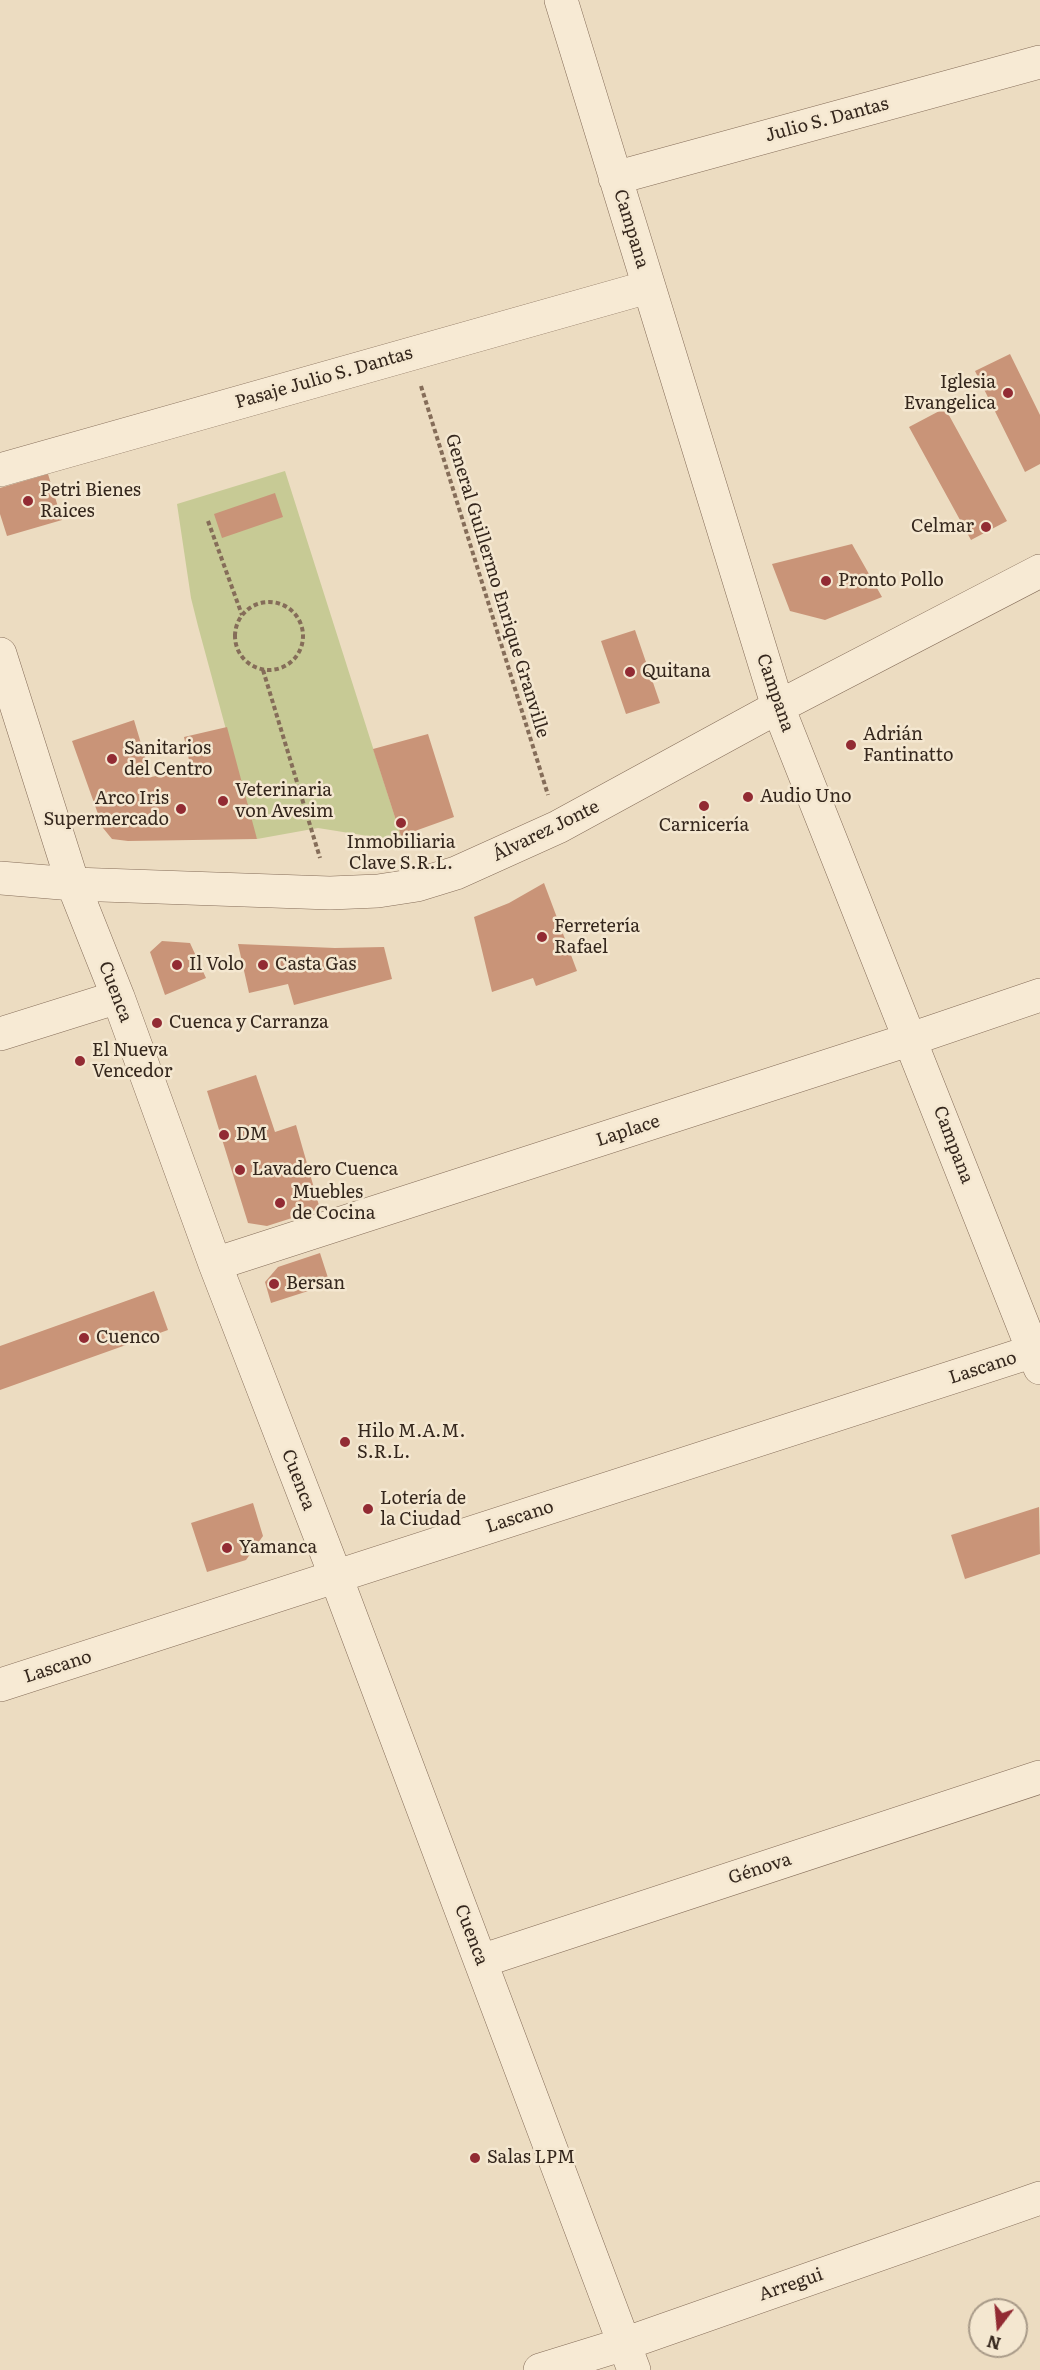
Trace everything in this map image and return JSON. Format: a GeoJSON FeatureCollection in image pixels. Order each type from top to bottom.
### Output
{"type":"FeatureCollection","features":[{"type":"Feature","properties":{"kind":"street","name":"Campana"},"geometry":{"type":"LineString","coordinates":[[561,0],[778,707],[1038,1356]]}},
{"type":"Feature","properties":{"kind":"street","name":"Julio S. Dantas"},"geometry":{"type":"LineString","coordinates":[[615,178],[1040,62]]}},
{"type":"Feature","properties":{"kind":"street","name":"Pasaje Julio S. Dantas"},"geometry":{"type":"LineString","coordinates":[[0,470],[648,287]]}},
{"type":"Feature","properties":{"kind":"street","name":"Álvarez Jonte"},"geometry":{"type":"LineString","coordinates":[[0,878],[73,884],[330,893],[378,891],[417,885],[467,868],[558,827],[778,707],[1040,571]]}},
{"type":"Feature","properties":{"kind":"street","name":"Cuenca"},"geometry":{"type":"LineString","coordinates":[[0,654],[73,884],[118,997],[214,1264],[336,1577],[629,2357]]}},
{"type":"Feature","properties":{"kind":"street","name":"Laplace"},"geometry":{"type":"LineString","coordinates":[[214,1264],[911,1039],[1040,995]]}},
{"type":"Feature","properties":{"kind":"street"},"geometry":{"type":"LineString","coordinates":[[0,1034],[118,997]]}},
{"type":"Feature","properties":{"kind":"street","name":"Lascano"},"geometry":{"type":"LineString","coordinates":[[0,1685],[1038,1356]]}},
{"type":"Feature","properties":{"kind":"street","name":"Génova"},"geometry":{"type":"LineString","coordinates":[[481,1961],[1040,1777]]}},
{"type":"Feature","properties":{"kind":"street","name":"Arregui"},"geometry":{"type":"LineString","coordinates":[[540,2370],[629,2357],[1040,2198]]}},
{"type":"Feature","properties":{"kind":"path","name":"General Guillermo Enrique Granville"},"geometry":{"type":"LineString","coordinates":[[411,353],[558,827]]}},
{"type":"Feature","properties":{"kind":"path"},"geometry":{"type":"LineString","coordinates":[[208,521],[242,615]]}},
{"type":"Feature","properties":{"kind":"path"},"geometry":{"type":"LineString","coordinates":[[275,603],[291,610],[302,624],[303,642],[296,658],[281,669],[263,670],[247,663],[237,648],[235,631],[242,615],[256,604],[275,603]]}},
{"type":"Feature","properties":{"kind":"path"},"geometry":{"type":"LineString","coordinates":[[263,670],[330,893]]}},
{"type":"Feature","properties":{"kind":"green space"},"geometry":{"type":"Polygon","coordinates":[[[285,471],[401,836],[393,840],[318,828],[257,839],[254,833],[191,598],[177,504],[285,471]]]}},
{"type":"Feature","properties":{"kind":"building","name":"Iglesia Evangelica"},"geometry":{"type":"Polygon","coordinates":[[[1010,354],[1040,415],[1040,464],[1025,472],[975,371],[1010,354]]]}},
{"type":"Feature","properties":{"kind":"building"},"geometry":{"type":"Polygon","coordinates":[[[945,408],[1007,521],[971,540],[909,427],[945,408]]]}},
{"type":"Feature","properties":{"kind":"building","name":"Petri Bienes Raices"},"geometry":{"type":"Polygon","coordinates":[[[48,474],[62,520],[7,536],[0,514],[0,488],[48,474]]]}},
{"type":"Feature","properties":{"kind":"building"},"geometry":{"type":"Polygon","coordinates":[[[275,493],[283,517],[222,538],[214,514],[275,493]]]}},
{"type":"Feature","properties":{"kind":"building","name":"Pronto Pollo"},"geometry":{"type":"Polygon","coordinates":[[[852,544],[882,597],[825,620],[790,611],[772,564],[852,544]]]}},
{"type":"Feature","properties":{"kind":"building","name":"Quitana"},"geometry":{"type":"Polygon","coordinates":[[[635,630],[660,703],[626,714],[601,641],[635,630]]]}},
{"type":"Feature","properties":{"kind":"building"},"geometry":{"type":"Polygon","coordinates":[[[134,720],[151,777],[191,769],[184,737],[227,727],[257,839],[128,841],[112,839],[103,828],[72,741],[134,720]]]}},
{"type":"Feature","properties":{"kind":"building"},"geometry":{"type":"Polygon","coordinates":[[[428,734],[454,817],[401,836],[373,749],[428,734]]]}},
{"type":"Feature","properties":{"kind":"building"},"geometry":{"type":"Polygon","coordinates":[[[544,883],[577,971],[536,986],[533,978],[492,992],[474,917],[509,903],[544,883]]]}},
{"type":"Feature","properties":{"kind":"building","name":"Il Volo"},"geometry":{"type":"Polygon","coordinates":[[[162,941],[190,943],[206,978],[165,995],[150,952],[162,941]]]}},
{"type":"Feature","properties":{"kind":"building"},"geometry":{"type":"Polygon","coordinates":[[[238,944],[335,948],[384,947],[392,979],[294,1005],[288,984],[249,993],[238,944]]]}},
{"type":"Feature","properties":{"kind":"building"},"geometry":{"type":"Polygon","coordinates":[[[256,1075],[275,1132],[296,1125],[320,1209],[267,1226],[248,1223],[207,1091],[256,1075]]]}},
{"type":"Feature","properties":{"kind":"building"},"geometry":{"type":"Polygon","coordinates":[[[320,1253],[330,1284],[271,1303],[265,1282],[278,1267],[320,1253]]]}},
{"type":"Feature","properties":{"kind":"building","name":"Cuenco"},"geometry":{"type":"Polygon","coordinates":[[[154,1291],[168,1330],[0,1390],[0,1346],[154,1291]]]}},
{"type":"Feature","properties":{"kind":"building","name":"Yamanca"},"geometry":{"type":"Polygon","coordinates":[[[253,1503],[263,1536],[246,1560],[207,1572],[191,1523],[253,1503]]]}},
{"type":"Feature","properties":{"kind":"building"},"geometry":{"type":"Polygon","coordinates":[[[1039,1507],[1040,1554],[965,1579],[951,1535],[1039,1507]]]}},
{"type":"Feature","properties":{"kind":"place","name":"Iglesia Evangelica"},"geometry":{"type":"Point","coordinates":[1008,393]}},
{"type":"Feature","properties":{"kind":"place","name":"Petri Bienes Raices"},"geometry":{"type":"Point","coordinates":[28,501]}},
{"type":"Feature","properties":{"kind":"place","name":"Celmar"},"geometry":{"type":"Point","coordinates":[986,527]}},
{"type":"Feature","properties":{"kind":"place","name":"Pronto Pollo"},"geometry":{"type":"Point","coordinates":[826,581]}},
{"type":"Feature","properties":{"kind":"place","name":"Quitana"},"geometry":{"type":"Point","coordinates":[630,672]}},
{"type":"Feature","properties":{"kind":"place","name":"Adrián Fantinatto"},"geometry":{"type":"Point","coordinates":[851,745]}},
{"type":"Feature","properties":{"kind":"place","name":"Sanitarios del Centro"},"geometry":{"type":"Point","coordinates":[112,759]}},
{"type":"Feature","properties":{"kind":"place","name":"Audio Uno"},"geometry":{"type":"Point","coordinates":[748,797]}},
{"type":"Feature","properties":{"kind":"place","name":"Veterinaria von Avesim"},"geometry":{"type":"Point","coordinates":[223,801]}},
{"type":"Feature","properties":{"kind":"place","name":"Carnicería"},"geometry":{"type":"Point","coordinates":[704,806]}},
{"type":"Feature","properties":{"kind":"place","name":"Arco Iris Supermercado"},"geometry":{"type":"Point","coordinates":[181,809]}},
{"type":"Feature","properties":{"kind":"place","name":"Inmobiliaria Clave S.R.L."},"geometry":{"type":"Point","coordinates":[401,823]}},
{"type":"Feature","properties":{"kind":"place","name":"Ferretería Rafael"},"geometry":{"type":"Point","coordinates":[542,937]}},
{"type":"Feature","properties":{"kind":"place","name":"Il Volo"},"geometry":{"type":"Point","coordinates":[177,965]}},
{"type":"Feature","properties":{"kind":"place","name":"Casta Gas"},"geometry":{"type":"Point","coordinates":[263,965]}},
{"type":"Feature","properties":{"kind":"place","name":"Cuenca y Carranza"},"geometry":{"type":"Point","coordinates":[157,1023]}},
{"type":"Feature","properties":{"kind":"place","name":"El Nueva Vencedor"},"geometry":{"type":"Point","coordinates":[80,1061]}},
{"type":"Feature","properties":{"kind":"place","name":"DM"},"geometry":{"type":"Point","coordinates":[224,1135]}},
{"type":"Feature","properties":{"kind":"place","name":"Lavadero Cuenca"},"geometry":{"type":"Point","coordinates":[240,1170]}},
{"type":"Feature","properties":{"kind":"place","name":"Muebles de Cocina"},"geometry":{"type":"Point","coordinates":[280,1203]}},
{"type":"Feature","properties":{"kind":"place","name":"Bersan"},"geometry":{"type":"Point","coordinates":[274,1284]}},
{"type":"Feature","properties":{"kind":"place","name":"Cuenco"},"geometry":{"type":"Point","coordinates":[84,1338]}},
{"type":"Feature","properties":{"kind":"place","name":"Hilo M.A.M. S.R.L."},"geometry":{"type":"Point","coordinates":[345,1442]}},
{"type":"Feature","properties":{"kind":"place","name":"Lotería de la Ciudad"},"geometry":{"type":"Point","coordinates":[368,1509]}},
{"type":"Feature","properties":{"kind":"place","name":"Yamanca"},"geometry":{"type":"Point","coordinates":[227,1548]}},
{"type":"Feature","properties":{"kind":"place","name":"Salas LPM"},"geometry":{"type":"Point","coordinates":[475,2158]}}]}
